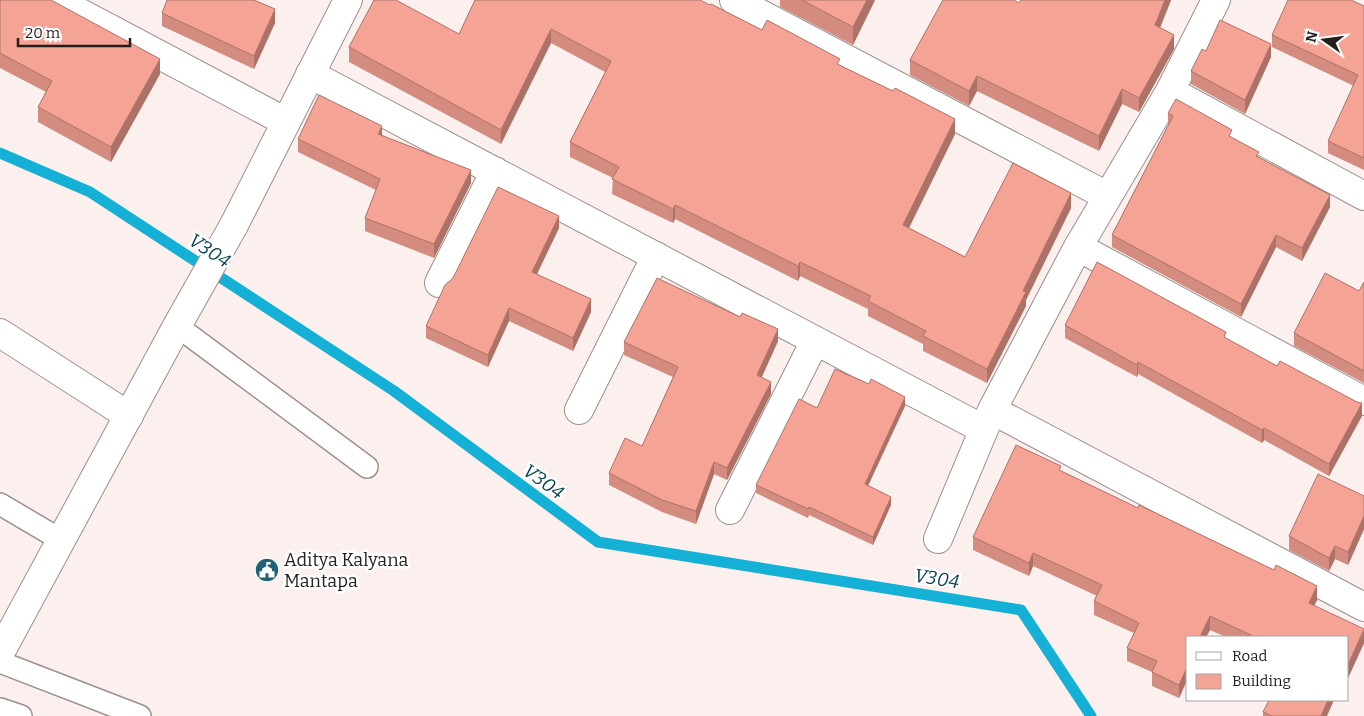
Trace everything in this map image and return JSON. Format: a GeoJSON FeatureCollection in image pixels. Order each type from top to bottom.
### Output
{"type":"FeatureCollection","features":[{"type":"Feature","properties":{"kind":"street"},"geometry":{"type":"LineString","coordinates":[[56,0],[286,122]]}},
{"type":"Feature","properties":{"kind":"street"},"geometry":{"type":"LineString","coordinates":[[0,653],[183,315],[234,225],[348,0]]}},
{"type":"Feature","properties":{"kind":"street"},"geometry":{"type":"LineString","coordinates":[[734,0],[1107,196]]}},
{"type":"Feature","properties":{"kind":"street"},"geometry":{"type":"LineString","coordinates":[[938,539],[988,420],[1078,247],[1170,91],[1216,0]]}},
{"type":"Feature","properties":{"kind":"street"},"geometry":{"type":"LineString","coordinates":[[310,74],[815,341],[988,420],[1364,607]]}},
{"type":"Feature","properties":{"kind":"street"},"geometry":{"type":"LineString","coordinates":[[1170,91],[1364,196]]}},
{"type":"Feature","properties":{"kind":"street"},"geometry":{"type":"LineString","coordinates":[[439,283],[495,172]]}},
{"type":"Feature","properties":{"kind":"street"},"geometry":{"type":"LineString","coordinates":[[1078,247],[1364,401]]}},
{"type":"Feature","properties":{"kind":"street"},"geometry":{"type":"LineString","coordinates":[[579,410],[656,256]]}},
{"type":"Feature","properties":{"kind":"street"},"geometry":{"type":"LineString","coordinates":[[0,333],[128,416]]}},
{"type":"Feature","properties":{"kind":"street"},"geometry":{"type":"LineString","coordinates":[[730,510],[815,341]]}},
{"type":"Feature","properties":{"kind":"lane"},"geometry":{"type":"LineString","coordinates":[[183,315],[367,467]]}},
{"type":"Feature","properties":{"kind":"lane"},"geometry":{"type":"LineString","coordinates":[[0,504],[61,540]]}},
{"type":"Feature","properties":{"kind":"lane"},"geometry":{"type":"LineString","coordinates":[[0,662],[140,716]]}},
{"type":"Feature","properties":{"kind":"lane"},"geometry":{"type":"LineString","coordinates":[[0,709],[21,716]]}},
{"type":"Feature","properties":{"kind":"building"},"geometry":{"type":"Polygon","coordinates":[[[0,0],[51,0],[160,59],[111,147],[38,107],[52,81],[0,53],[0,0]]]}},
{"type":"Feature","properties":{"kind":"building"},"geometry":{"type":"Polygon","coordinates":[[[167,0],[254,0],[275,9],[254,56],[162,13],[167,0]]]}},
{"type":"Feature","properties":{"kind":"building"},"geometry":{"type":"Polygon","coordinates":[[[374,0],[396,0],[459,34],[475,0],[700,0],[762,30],[767,20],[840,59],[837,64],[893,91],[895,88],[955,119],[903,225],[965,257],[1013,163],[1071,193],[1023,291],[1026,292],[987,369],[923,336],[926,331],[868,301],[871,296],[800,262],[798,266],[675,205],[673,209],[612,179],[619,167],[570,142],[611,61],[551,29],[501,130],[349,47],[374,0]]]}},
{"type":"Feature","properties":{"kind":"building"},"geometry":{"type":"Polygon","coordinates":[[[802,0],[867,0],[853,27],[802,0]]]}},
{"type":"Feature","properties":{"kind":"building"},"geometry":{"type":"Polygon","coordinates":[[[943,0],[1014,0],[1019,3],[1021,0],[1165,0],[1155,25],[1174,35],[1139,98],[1122,89],[1099,136],[977,76],[969,91],[910,60],[943,0]]]}},
{"type":"Feature","properties":{"kind":"building"},"geometry":{"type":"Polygon","coordinates":[[[1288,0],[1351,0],[1364,6],[1364,158],[1328,141],[1358,75],[1272,35],[1288,0]]]}},
{"type":"Feature","properties":{"kind":"building"},"geometry":{"type":"Polygon","coordinates":[[[1220,20],[1271,44],[1245,100],[1191,71],[1202,49],[1206,51],[1220,20]]]}},
{"type":"Feature","properties":{"kind":"building"},"geometry":{"type":"Polygon","coordinates":[[[319,95],[382,126],[378,134],[471,170],[434,244],[365,218],[380,179],[298,139],[319,95]]]}},
{"type":"Feature","properties":{"kind":"building"},"geometry":{"type":"Polygon","coordinates":[[[1176,99],[1232,130],[1229,136],[1259,152],[1256,156],[1330,195],[1302,248],[1276,235],[1241,304],[1112,235],[1173,116],[1168,113],[1176,99]]]}},
{"type":"Feature","properties":{"kind":"building"},"geometry":{"type":"Polygon","coordinates":[[[498,187],[559,216],[532,272],[591,299],[573,338],[509,308],[488,355],[426,326],[445,285],[453,278],[498,187]]]}},
{"type":"Feature","properties":{"kind":"building"},"geometry":{"type":"Polygon","coordinates":[[[1097,262],[1226,332],[1224,337],[1277,366],[1280,361],[1362,403],[1329,464],[1264,428],[1262,430],[1138,362],[1137,365],[1065,325],[1097,262]]]}},
{"type":"Feature","properties":{"kind":"building"},"geometry":{"type":"Polygon","coordinates":[[[1325,273],[1359,291],[1364,282],[1364,371],[1294,333],[1325,273]]]}},
{"type":"Feature","properties":{"kind":"building"},"geometry":{"type":"Polygon","coordinates":[[[657,278],[740,317],[742,313],[778,329],[757,375],[771,382],[727,468],[714,462],[696,511],[662,500],[609,473],[625,438],[642,446],[678,367],[624,342],[657,278]]]}},
{"type":"Feature","properties":{"kind":"building"},"geometry":{"type":"Polygon","coordinates":[[[835,369],[869,384],[871,379],[905,397],[865,484],[891,497],[873,537],[756,485],[799,399],[817,408],[835,369]]]}},
{"type":"Feature","properties":{"kind":"building"},"geometry":{"type":"Polygon","coordinates":[[[1016,445],[1061,466],[1059,470],[1138,508],[1139,505],[1274,570],[1276,565],[1317,586],[1309,603],[1364,629],[1349,663],[1349,636],[1253,636],[1210,616],[1200,636],[1186,636],[1186,669],[1179,685],[1152,672],[1157,661],[1127,648],[1139,623],[1094,601],[1102,585],[1033,553],[1029,563],[973,537],[1016,445]]]}},
{"type":"Feature","properties":{"kind":"building"},"geometry":{"type":"Polygon","coordinates":[[[1318,474],[1364,496],[1364,516],[1348,552],[1335,546],[1329,558],[1289,536],[1318,474]]]}},
{"type":"Feature","properties":{"kind":"building"},"geometry":{"type":"Polygon","coordinates":[[[1268,701],[1328,701],[1321,716],[1272,716],[1263,712],[1268,701]]]}},
{"type":"Feature","properties":{"kind":"waterway","name":"V304"},"geometry":{"type":"LineString","coordinates":[[0,153],[90,192],[394,391],[598,542],[1021,610],[1091,716]]}},
{"type":"Feature","properties":{"kind":"place","name":"Aditya Kalyana Mantapa"},"geometry":{"type":"Point","coordinates":[267,570]}}]}
